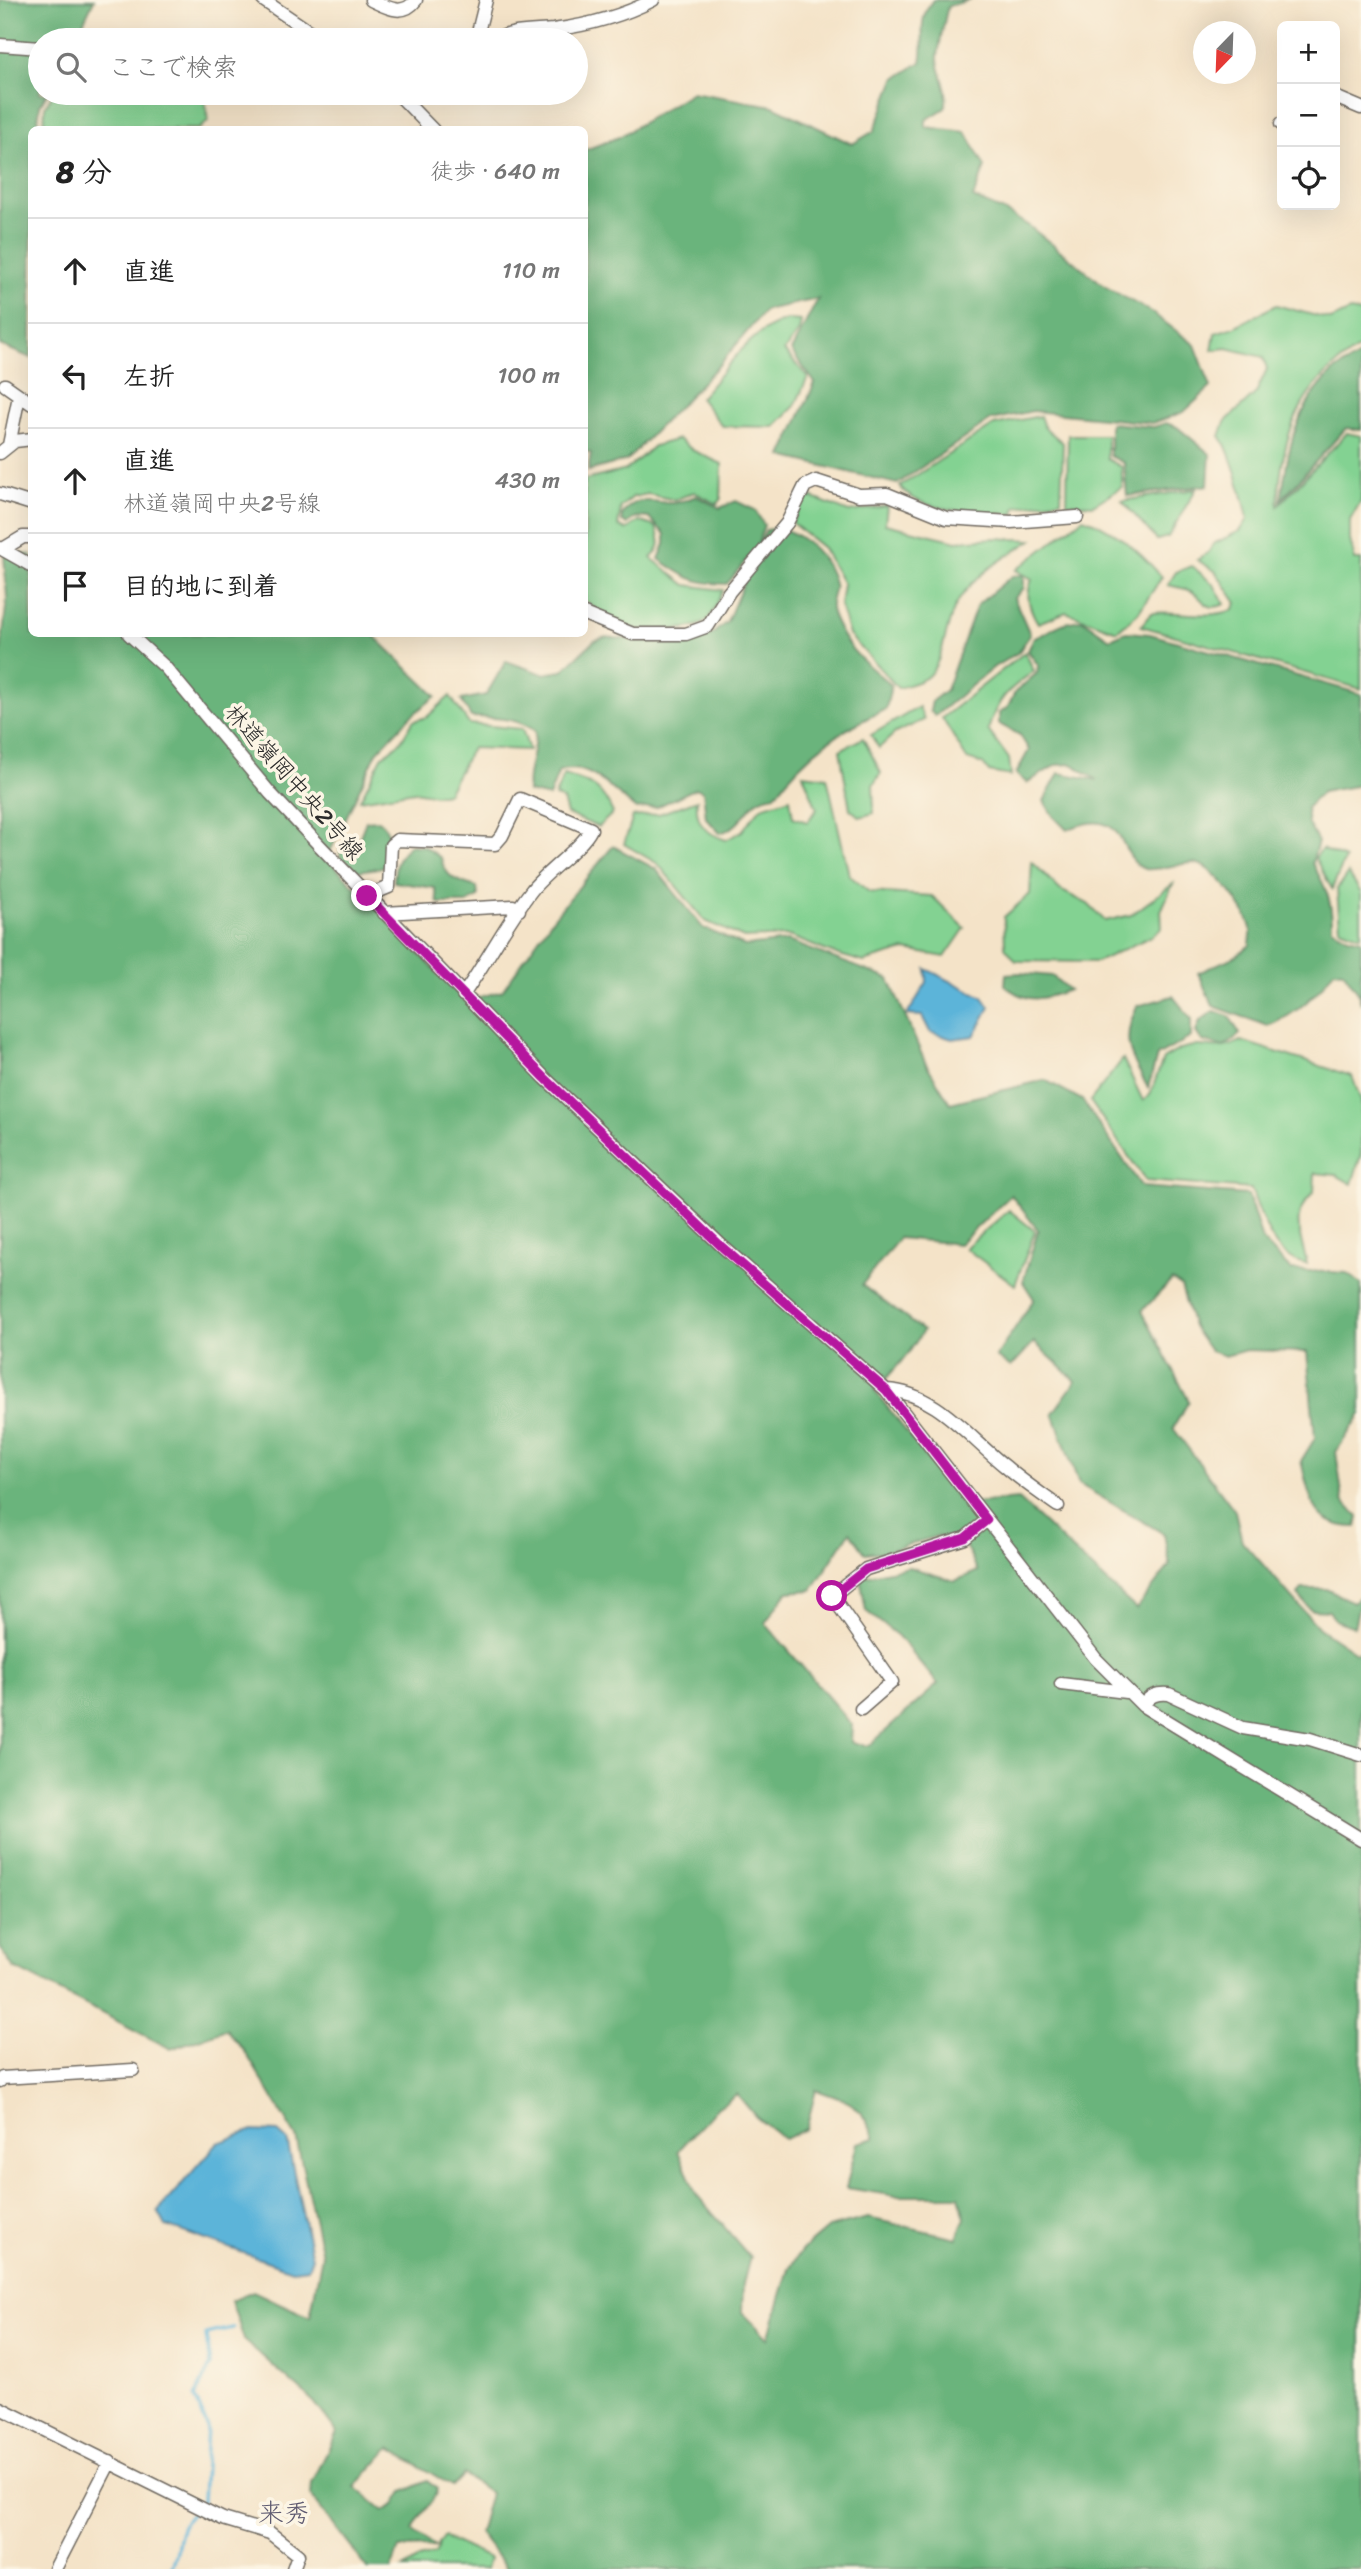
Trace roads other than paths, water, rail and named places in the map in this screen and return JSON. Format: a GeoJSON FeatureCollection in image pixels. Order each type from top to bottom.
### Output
{"type":"FeatureCollection","features":[{"type":"Feature","properties":{"kind":"street"},"geometry":{"type":"LineString","coordinates":[[263,0],[305,28]]}},
{"type":"Feature","properties":{"kind":"street"},"geometry":{"type":"LineString","coordinates":[[372,0],[401,11],[410,8],[416,0]]}},
{"type":"Feature","properties":{"kind":"street"},"geometry":{"type":"LineString","coordinates":[[479,28],[486,0]]}},
{"type":"Feature","properties":{"kind":"street"},"geometry":{"type":"LineString","coordinates":[[551,28],[588,24],[626,14],[653,0]]}},
{"type":"Feature","properties":{"kind":"street"},"geometry":{"type":"LineString","coordinates":[[0,45],[28,47]]}},
{"type":"Feature","properties":{"kind":"street"},"geometry":{"type":"LineString","coordinates":[[1340,99],[1361,108]]}},
{"type":"Feature","properties":{"kind":"street"},"geometry":{"type":"LineString","coordinates":[[409,105],[429,126]]}},
{"type":"Feature","properties":{"kind":"street"},"geometry":{"type":"LineString","coordinates":[[5,386],[28,402]]}},
{"type":"Feature","properties":{"kind":"street"},"geometry":{"type":"LineString","coordinates":[[5,449],[19,396]]}},
{"type":"Feature","properties":{"kind":"street"},"geometry":{"type":"LineString","coordinates":[[5,449],[15,441],[28,439]]}},
{"type":"Feature","properties":{"kind":"street"},"geometry":{"type":"LineString","coordinates":[[588,616],[633,634],[686,634],[708,626],[729,592],[787,523],[805,486],[816,481],[859,495],[887,494],[946,518],[1012,522],[1077,517]]}},
{"type":"Feature","properties":{"kind":"street"},"geometry":{"type":"LineString","coordinates":[[0,494],[28,503]]}},
{"type":"Feature","properties":{"kind":"street"},"geometry":{"type":"LineString","coordinates":[[1,548],[28,537]]}},
{"type":"Feature","properties":{"kind":"street"},"geometry":{"type":"LineString","coordinates":[[1,548],[28,564]]}},
{"type":"Feature","properties":{"kind":"street","name":"林道嶺岡中央2号線"},"geometry":{"type":"LineString","coordinates":[[132,637],[165,667],[270,793],[463,995],[722,1247],[886,1390],[1096,1659],[1126,1692],[1143,1706],[1361,1839]]}},
{"type":"Feature","properties":{"kind":"street"},"geometry":{"type":"LineString","coordinates":[[367,896],[389,887],[391,845],[397,840],[495,844],[502,836],[520,799],[591,829],[587,838],[553,865],[519,910],[463,995]]}},
{"type":"Feature","properties":{"kind":"street"},"geometry":{"type":"LineString","coordinates":[[384,913],[513,906],[519,910]]}},
{"type":"Feature","properties":{"kind":"street"},"geometry":{"type":"LineString","coordinates":[[886,1390],[905,1391],[945,1413],[1005,1467],[1058,1506]]}},
{"type":"Feature","properties":{"kind":"street"},"geometry":{"type":"LineString","coordinates":[[861,1709],[892,1682],[832,1596],[866,1569],[965,1538],[987,1520]]}},
{"type":"Feature","properties":{"kind":"street"},"geometry":{"type":"LineString","coordinates":[[1061,1684],[1126,1692]]}},
{"type":"Feature","properties":{"kind":"street"},"geometry":{"type":"LineString","coordinates":[[1143,1706],[1147,1699],[1158,1693],[1170,1694],[1243,1728],[1310,1739],[1361,1755]]}},
{"type":"Feature","properties":{"kind":"street"},"geometry":{"type":"LineString","coordinates":[[0,2081],[2,2078],[133,2070]]}},
{"type":"Feature","properties":{"kind":"street"},"geometry":{"type":"LineString","coordinates":[[0,2408],[223,2519],[270,2533],[298,2555],[293,2569]]}},
{"type":"Feature","properties":{"kind":"street"},"geometry":{"type":"LineString","coordinates":[[55,2569],[110,2462]]}},
{"type":"Feature","properties":{"kind":"water"},"geometry":{"type":"Polygon","coordinates":[[[926,969],[983,997],[990,1007],[974,1036],[952,1039],[930,1032],[922,1016],[907,1015],[927,982],[926,969]]]}},
{"type":"Feature","properties":{"kind":"water"},"geometry":{"type":"Polygon","coordinates":[[[250,2131],[278,2132],[287,2140],[312,2258],[308,2268],[292,2270],[166,2226],[158,2211],[218,2143],[250,2131]]]}},
{"type":"Feature","properties":{"kind":"waterway"},"geometry":{"type":"LineString","coordinates":[[200,2504],[203,2501],[207,2426],[195,2397],[210,2366],[206,2334],[233,2328]]}},
{"type":"Feature","properties":{"kind":"waterway"},"geometry":{"type":"LineString","coordinates":[[171,2569],[180,2532],[195,2510]]}},
{"type":"Feature","properties":{"kind":"district","name":"来秀"},"geometry":{"type":"Point","coordinates":[284,2513]}}]}
